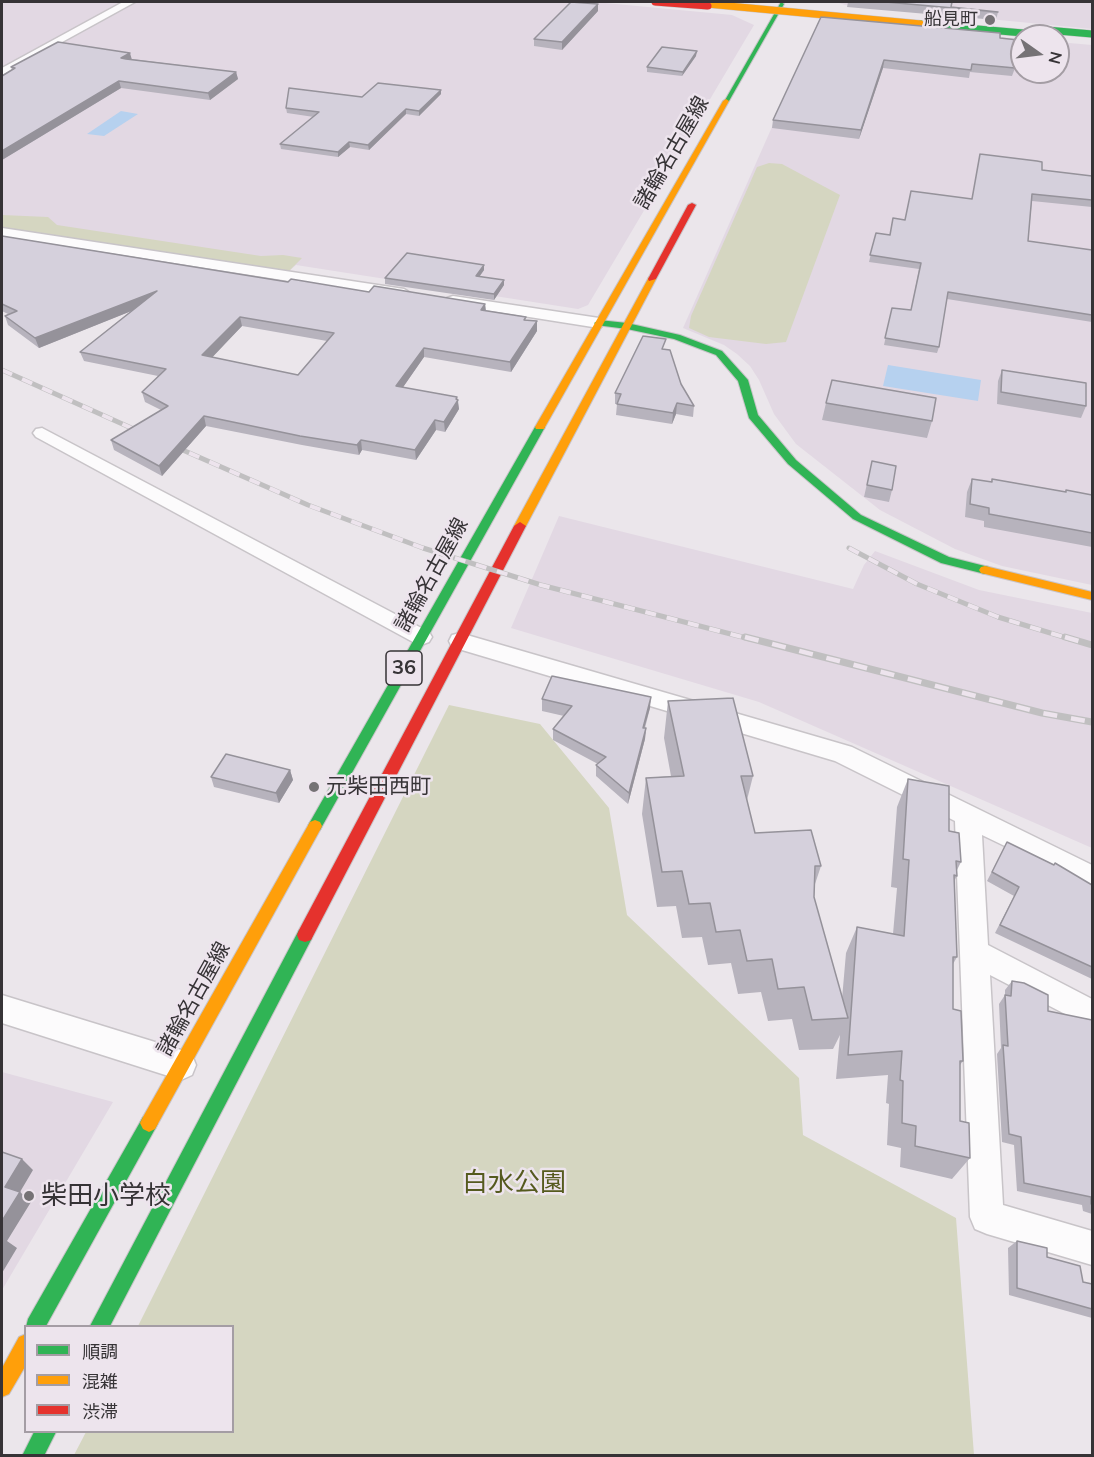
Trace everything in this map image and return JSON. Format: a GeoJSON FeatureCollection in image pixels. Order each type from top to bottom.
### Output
{"type":"FeatureCollection","features":[{"type":"Feature","properties":{"kind":"main road"},"geometry":{"type":"LineString","coordinates":[[655,2],[798,11],[1010,32]]}},
{"type":"Feature","properties":{"kind":"main road"},"geometry":{"type":"LineString","coordinates":[[668,2],[780,6]]}},
{"type":"Feature","properties":{"kind":"main road"},"geometry":{"type":"LineString","coordinates":[[686,2],[1092,33]]}},
{"type":"Feature","properties":{"kind":"main road"},"geometry":{"type":"LineString","coordinates":[[743,2],[1092,33]]}},
{"type":"Feature","properties":{"kind":"main road"},"geometry":{"type":"LineString","coordinates":[[758,2],[798,11],[1010,33]]}},
{"type":"Feature","properties":{"kind":"main road","name":"諸輪名古屋線"},"geometry":{"type":"LineString","coordinates":[[36,1325],[421,637],[780,6]]}},
{"type":"Feature","properties":{"kind":"main road"},"geometry":{"type":"LineString","coordinates":[[1070,38],[1092,41]]}},
{"type":"Feature","properties":{"kind":"main road","name":"諸輪名古屋線"},"geometry":{"type":"LineString","coordinates":[[101,1325],[700,189]]}},
{"type":"Feature","properties":{"kind":"main road"},"geometry":{"type":"LineString","coordinates":[[599,324],[627,326],[677,337],[720,353],[743,380],[753,416],[785,455],[857,517],[945,560],[1092,596]]}},
{"type":"Feature","properties":{"kind":"main road"},"geometry":{"type":"LineString","coordinates":[[2,1387],[24,1348]]}},
{"type":"Feature","properties":{"kind":"main road"},"geometry":{"type":"LineString","coordinates":[[32,1455],[44,1433]]}},
{"type":"Feature","properties":{"kind":"street"},"geometry":{"type":"LineString","coordinates":[[2,72],[130,2]]}},
{"type":"Feature","properties":{"kind":"street"},"geometry":{"type":"LineString","coordinates":[[2,232],[599,324]]}},
{"type":"Feature","properties":{"kind":"street"},"geometry":{"type":"LineString","coordinates":[[42,433],[421,637]]}},
{"type":"Feature","properties":{"kind":"street"},"geometry":{"type":"LineString","coordinates":[[460,641],[843,754],[1092,876]]}},
{"type":"Feature","properties":{"kind":"street"},"geometry":{"type":"LineString","coordinates":[[968,815],[987,1217],[1092,1248]]}},
{"type":"Feature","properties":{"kind":"street"},"geometry":{"type":"LineString","coordinates":[[974,952],[1092,1014]]}},
{"type":"Feature","properties":{"kind":"street"},"geometry":{"type":"LineString","coordinates":[[2,1009],[181,1065]]}},
{"type":"Feature","properties":{"kind":"shaded area"},"geometry":{"type":"Polygon","coordinates":[[[2,2],[595,2],[732,15],[754,25],[588,305],[578,309],[296,265],[287,273],[2,227],[2,2]]]}},
{"type":"Feature","properties":{"kind":"shaded area"},"geometry":{"type":"Polygon","coordinates":[[[836,2],[1092,2],[1092,29],[1070,27],[1070,24],[1041,24],[845,5],[836,2]]]}},
{"type":"Feature","properties":{"kind":"shaded area"},"geometry":{"type":"Polygon","coordinates":[[[830,21],[1010,38],[1010,84],[1070,84],[1070,43],[1092,45],[1092,585],[1002,566],[955,549],[880,510],[796,444],[774,414],[750,366],[724,345],[683,328],[818,23],[830,21]]]}},
{"type":"Feature","properties":{"kind":"shaded area"},"geometry":{"type":"Polygon","coordinates":[[[559,516],[853,589],[864,565],[875,551],[979,590],[1092,613],[1092,848],[759,702],[511,628],[559,516]]]}},
{"type":"Feature","properties":{"kind":"shaded area","name":"柴田小学校"},"geometry":{"type":"Polygon","coordinates":[[[2,1072],[113,1102],[2,1290],[2,1072]]]}},
{"type":"Feature","properties":{"kind":"green space"},"geometry":{"type":"Polygon","coordinates":[[[769,163],[782,164],[840,195],[786,342],[766,344],[709,337],[689,328],[691,316],[757,167],[769,163]]]}},
{"type":"Feature","properties":{"kind":"green space"},"geometry":{"type":"Polygon","coordinates":[[[2,215],[48,217],[57,225],[261,256],[283,255],[302,258],[287,273],[2,227],[2,215]]]}},
{"type":"Feature","properties":{"kind":"green space","name":"白水公園"},"geometry":{"type":"Polygon","coordinates":[[[449,705],[540,724],[609,808],[627,915],[799,1078],[803,1135],[956,1218],[974,1455],[74,1455],[85,1433],[234,1433],[234,1325],[139,1325],[449,705]]]}},
{"type":"Feature","properties":{"kind":"water"},"geometry":{"type":"Polygon","coordinates":[[[121,111],[138,114],[104,136],[87,134],[121,111]]]}},
{"type":"Feature","properties":{"kind":"water"},"geometry":{"type":"Polygon","coordinates":[[[888,365],[981,380],[978,401],[883,386],[888,365]]]}},
{"type":"Feature","properties":{"kind":"building"},"geometry":{"type":"Polygon","coordinates":[[[571,2],[598,4],[562,42],[534,39],[571,2]]]}},
{"type":"Feature","properties":{"kind":"building"},"geometry":{"type":"Polygon","coordinates":[[[886,2],[952,2],[951,7],[998,12],[886,2]]]}},
{"type":"Feature","properties":{"kind":"building"},"geometry":{"type":"Polygon","coordinates":[[[821,17],[1000,33],[1000,38],[1010,39],[1010,68],[972,64],[971,70],[884,60],[861,130],[773,120],[821,17]]]}},
{"type":"Feature","properties":{"kind":"building"},"geometry":{"type":"Polygon","coordinates":[[[58,42],[130,53],[121,58],[126,59],[236,72],[208,93],[119,81],[2,151],[2,76],[15,68],[11,67],[58,42]]]}},
{"type":"Feature","properties":{"kind":"building"},"geometry":{"type":"Polygon","coordinates":[[[662,47],[697,51],[683,72],[647,67],[662,47]]]}},
{"type":"Feature","properties":{"kind":"building"},"geometry":{"type":"Polygon","coordinates":[[[378,83],[441,90],[419,111],[406,109],[368,145],[349,142],[338,152],[280,144],[319,112],[286,108],[289,88],[362,97],[378,83]]]}},
{"type":"Feature","properties":{"kind":"building"},"geometry":{"type":"Polygon","coordinates":[[[980,154],[1037,161],[1042,162],[1042,170],[1092,176],[1092,200],[1032,194],[1028,241],[1092,250],[1092,315],[948,292],[939,347],[885,338],[892,308],[911,310],[921,263],[870,255],[876,233],[890,235],[893,218],[905,220],[911,191],[972,199],[980,154]]]}},
{"type":"Feature","properties":{"kind":"building"},"geometry":{"type":"Polygon","coordinates":[[[2,236],[288,282],[291,279],[369,292],[374,286],[485,304],[481,310],[526,317],[524,320],[537,321],[510,362],[424,348],[396,386],[457,397],[458,400],[444,422],[435,420],[415,450],[361,440],[357,445],[300,436],[204,416],[159,466],[111,440],[168,406],[142,392],[166,369],[80,352],[157,291],[35,338],[5,316],[17,311],[2,304],[2,236]],[[240,317],[202,355],[298,375],[334,333],[240,317]]]}},
{"type":"Feature","properties":{"kind":"building"},"geometry":{"type":"Polygon","coordinates":[[[407,253],[484,265],[476,276],[504,280],[494,294],[385,278],[407,253]]]}},
{"type":"Feature","properties":{"kind":"building"},"geometry":{"type":"Polygon","coordinates":[[[643,336],[666,339],[662,349],[670,350],[681,384],[694,406],[677,403],[673,413],[617,404],[621,394],[615,393],[643,336]]]}},
{"type":"Feature","properties":{"kind":"building"},"geometry":{"type":"Polygon","coordinates":[[[1002,370],[1086,383],[1086,406],[1001,392],[1002,370]]]}},
{"type":"Feature","properties":{"kind":"building"},"geometry":{"type":"Polygon","coordinates":[[[832,380],[936,398],[932,421],[826,403],[832,380]]]}},
{"type":"Feature","properties":{"kind":"building"},"geometry":{"type":"Polygon","coordinates":[[[872,461],[896,466],[892,490],[867,485],[872,461]]]}},
{"type":"Feature","properties":{"kind":"building"},"geometry":{"type":"Polygon","coordinates":[[[972,479],[992,482],[992,479],[1092,495],[1092,533],[989,514],[989,508],[970,504],[972,479]]]}},
{"type":"Feature","properties":{"kind":"building"},"geometry":{"type":"Polygon","coordinates":[[[552,676],[651,697],[643,728],[646,728],[629,793],[596,765],[606,757],[553,729],[572,706],[542,699],[552,676]]]}},
{"type":"Feature","properties":{"kind":"building"},"geometry":{"type":"Polygon","coordinates":[[[733,698],[753,776],[741,776],[755,833],[811,830],[821,866],[815,866],[814,897],[848,1018],[812,1020],[804,987],[778,989],[772,959],[747,961],[740,930],[716,932],[710,903],[689,904],[682,871],[662,872],[646,778],[684,776],[668,701],[733,698]]]}},
{"type":"Feature","properties":{"kind":"building"},"geometry":{"type":"Polygon","coordinates":[[[226,754],[290,770],[276,793],[211,777],[226,754]]]}},
{"type":"Feature","properties":{"kind":"building"},"geometry":{"type":"Polygon","coordinates":[[[908,779],[949,786],[949,831],[959,833],[961,862],[956,861],[957,876],[954,875],[957,957],[953,957],[953,1009],[961,1011],[963,1061],[960,1061],[960,1121],[969,1123],[970,1158],[915,1146],[916,1126],[902,1123],[903,1081],[900,1080],[902,1051],[848,1055],[857,927],[904,936],[909,860],[903,859],[908,779]]]}},
{"type":"Feature","properties":{"kind":"building"},"geometry":{"type":"Polygon","coordinates":[[[1007,842],[1054,865],[1055,863],[1092,885],[1092,967],[1000,925],[1019,887],[992,872],[1007,842]]]}},
{"type":"Feature","properties":{"kind":"building"},"geometry":{"type":"Polygon","coordinates":[[[1012,981],[1024,983],[1048,995],[1048,1011],[1092,1020],[1092,1204],[1091,1197],[1024,1183],[1021,1137],[1009,1134],[1003,1045],[1008,1046],[1005,995],[1011,996],[1012,981]]]}},
{"type":"Feature","properties":{"kind":"building"},"geometry":{"type":"Polygon","coordinates":[[[2,1152],[22,1159],[5,1187],[20,1192],[2,1221],[2,1152]]]}},
{"type":"Feature","properties":{"kind":"building"},"geometry":{"type":"Polygon","coordinates":[[[1017,1241],[1047,1248],[1047,1257],[1080,1266],[1083,1282],[1092,1284],[1092,1309],[1017,1288],[1017,1241]]]}},
{"type":"Feature","properties":{"kind":"railway"},"geometry":{"type":"LineString","coordinates":[[2,370],[147,435]]}},
{"type":"Feature","properties":{"kind":"railway"},"geometry":{"type":"LineString","coordinates":[[169,444],[308,505],[423,548],[541,585],[750,639]]}},
{"type":"Feature","properties":{"kind":"railway"},"geometry":{"type":"LineString","coordinates":[[849,548],[917,584],[998,617],[1070,639]]}},
{"type":"Feature","properties":{"kind":"railway"},"geometry":{"type":"LineString","coordinates":[[745,637],[1042,713],[1092,722]]}},
{"type":"Feature","properties":{"kind":"railway"},"geometry":{"type":"LineString","coordinates":[[1065,637],[1092,645]]}},
{"type":"Feature","properties":{"kind":"traffic: fast"},"geometry":{"type":"LineString","coordinates":[[726,101],[781,4]]}},
{"type":"Feature","properties":{"kind":"traffic: fast"},"geometry":{"type":"LineString","coordinates":[[921,24],[1010,32]]}},
{"type":"Feature","properties":{"kind":"traffic: fast"},"geometry":{"type":"LineString","coordinates":[[1070,32],[1092,34]]}},
{"type":"Feature","properties":{"kind":"traffic: fast"},"geometry":{"type":"LineString","coordinates":[[599,323],[627,326],[677,337],[719,353],[743,380],[753,416],[792,462],[857,517],[945,560],[985,570]]}},
{"type":"Feature","properties":{"kind":"traffic: fast"},"geometry":{"type":"LineString","coordinates":[[315,826],[540,427]]}},
{"type":"Feature","properties":{"kind":"traffic: fast"},"geometry":{"type":"LineString","coordinates":[[101,1325],[305,935]]}},
{"type":"Feature","properties":{"kind":"traffic: fast"},"geometry":{"type":"LineString","coordinates":[[36,1325],[149,1123]]}},
{"type":"Feature","properties":{"kind":"traffic: fast"},"geometry":{"type":"LineString","coordinates":[[32,1456],[44,1433]]}},
{"type":"Feature","properties":{"kind":"traffic: slow"},"geometry":{"type":"LineString","coordinates":[[686,2],[921,24]]}},
{"type":"Feature","properties":{"kind":"traffic: slow"},"geometry":{"type":"LineString","coordinates":[[540,427],[726,101]]}},
{"type":"Feature","properties":{"kind":"traffic: slow"},"geometry":{"type":"LineString","coordinates":[[520,526],[652,279]]}},
{"type":"Feature","properties":{"kind":"traffic: slow"},"geometry":{"type":"LineString","coordinates":[[985,570],[1092,596]]}},
{"type":"Feature","properties":{"kind":"traffic: slow"},"geometry":{"type":"LineString","coordinates":[[149,1123],[315,826]]}},
{"type":"Feature","properties":{"kind":"traffic: slow"},"geometry":{"type":"LineString","coordinates":[[2,1387],[24,1348]]}},
{"type":"Feature","properties":{"kind":"traffic: jam"},"geometry":{"type":"LineString","coordinates":[[655,2],[708,6]]}},
{"type":"Feature","properties":{"kind":"traffic: jam"},"geometry":{"type":"LineString","coordinates":[[652,279],[692,205]]}},
{"type":"Feature","properties":{"kind":"traffic: jam"},"geometry":{"type":"LineString","coordinates":[[305,935],[520,526]]}},
{"type":"Feature","properties":{"kind":"place","name":"船見町"},"geometry":{"type":"Point","coordinates":[990,20]}},
{"type":"Feature","properties":{"kind":"place","name":"元柴田西町"},"geometry":{"type":"Point","coordinates":[314,787]}},
{"type":"Feature","properties":{"kind":"place","name":"柴田小学校"},"geometry":{"type":"Point","coordinates":[29,1196]}}]}
